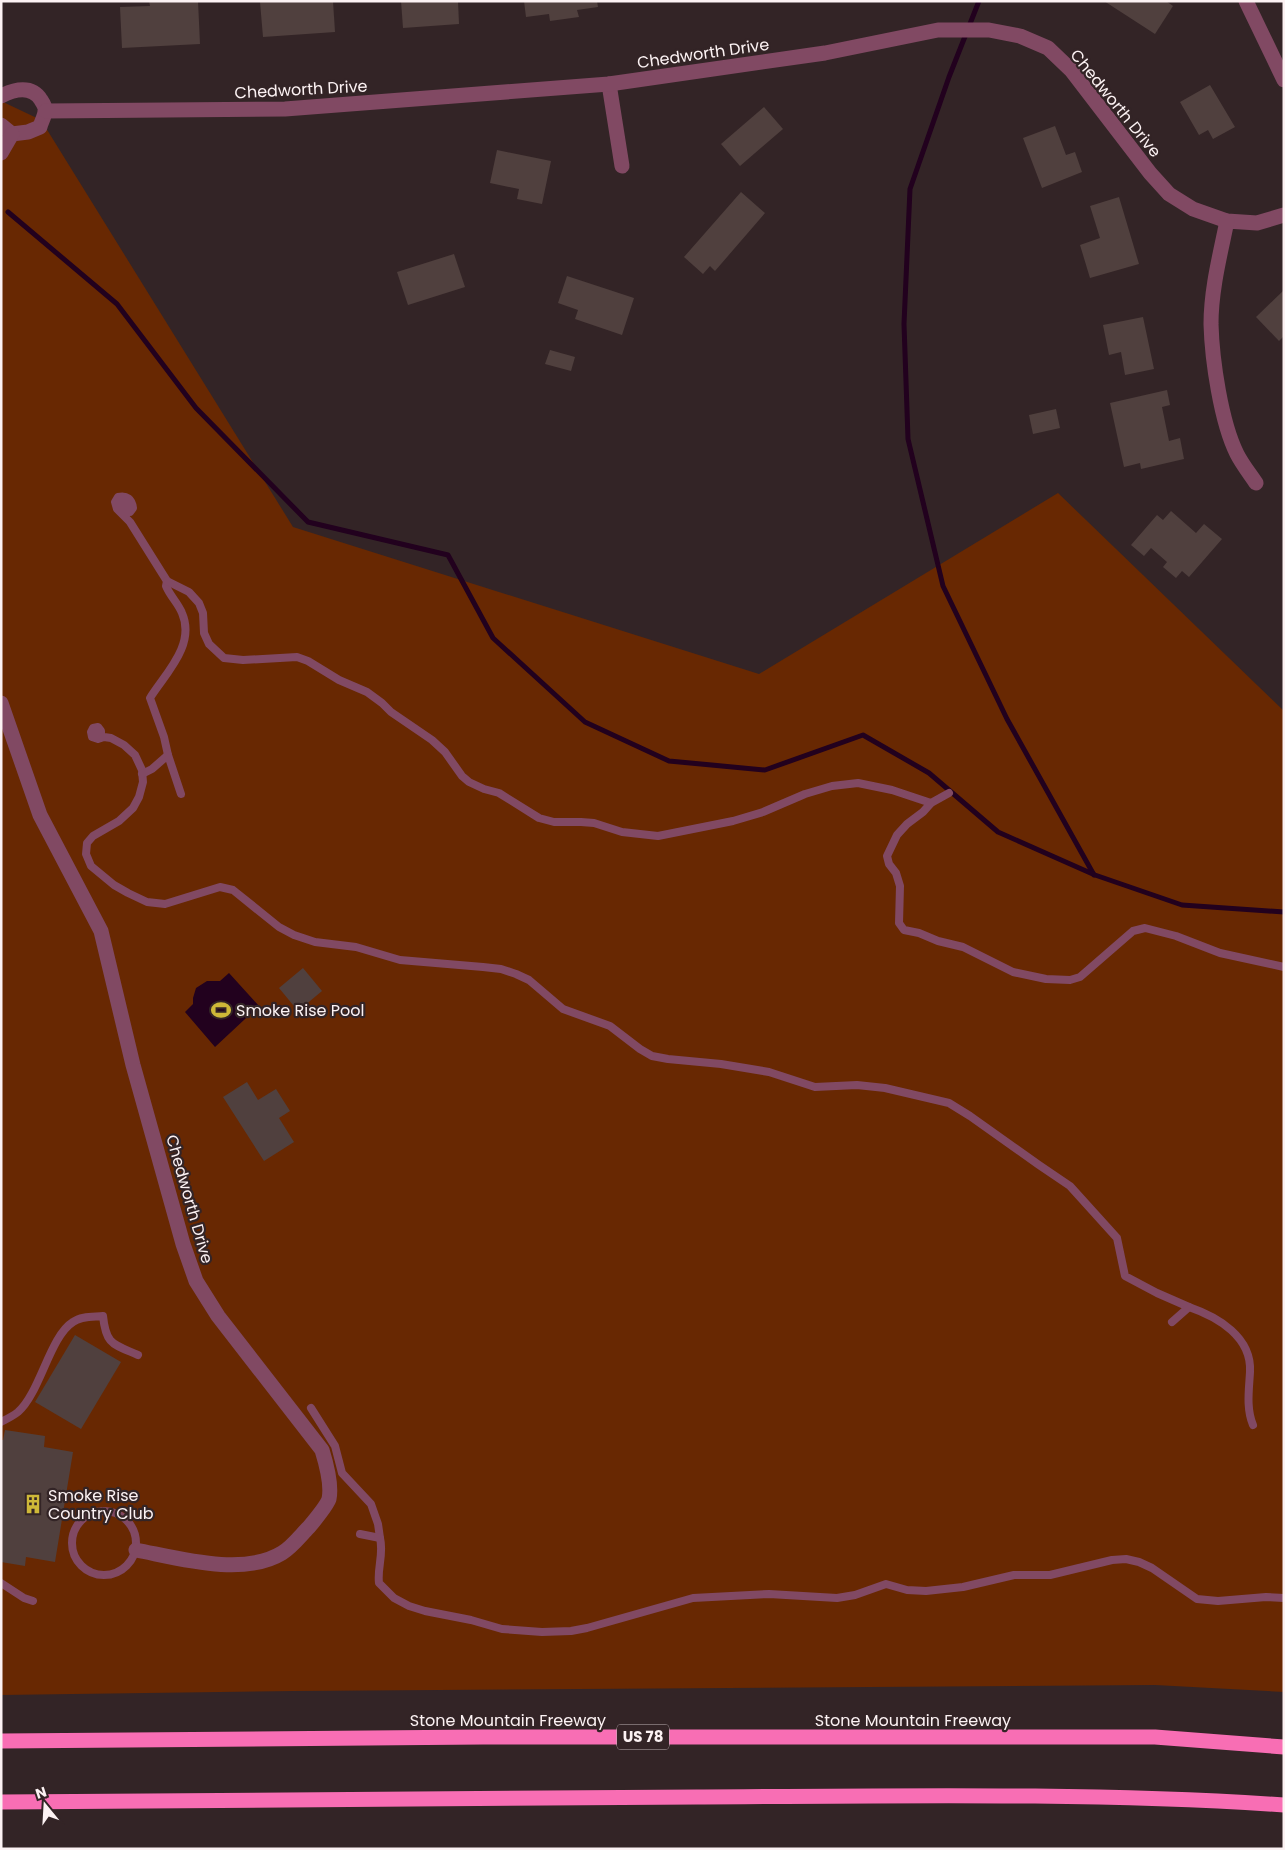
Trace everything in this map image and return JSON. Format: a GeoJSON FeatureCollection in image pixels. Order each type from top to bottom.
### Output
{"type":"FeatureCollection","features":[{"type":"Feature","properties":{"kind":"highway","name":"Stone Mountain Freeway"},"geometry":{"type":"LineString","coordinates":[[1,1741],[483,1737],[1155,1738],[1284,1746]]}},
{"type":"Feature","properties":{"kind":"highway"},"geometry":{"type":"LineString","coordinates":[[1,1802],[840,1796],[1067,1797],[1219,1801],[1284,1805]]}},
{"type":"Feature","properties":{"kind":"street"},"geometry":{"type":"LineString","coordinates":[[1246,1],[1284,80]]}},
{"type":"Feature","properties":{"kind":"street","name":"Chedworth Drive"},"geometry":{"type":"LineString","coordinates":[[46,111],[285,109],[609,84],[825,53],[938,30],[989,30],[1020,36],[1048,48],[1071,70],[1150,173],[1169,194],[1193,209],[1227,221],[1257,223],[1284,215]]}},
{"type":"Feature","properties":{"kind":"street"},"geometry":{"type":"LineString","coordinates":[[609,84],[622,166]]}},
{"type":"Feature","properties":{"kind":"street"},"geometry":{"type":"LineString","coordinates":[[1,96],[10,91],[31,90],[39,96],[46,111],[40,127],[28,132],[6,130],[1,153]]}},
{"type":"Feature","properties":{"kind":"street"},"geometry":{"type":"LineString","coordinates":[[1227,221],[1215,283],[1211,323],[1215,366],[1223,412],[1237,454],[1256,483]]}},
{"type":"Feature","properties":{"kind":"street","name":"Chedworth Drive"},"geometry":{"type":"LineString","coordinates":[[1,703],[40,815],[101,931],[138,1080],[183,1244],[196,1280],[218,1316],[322,1450],[328,1468],[328,1499],[312,1523],[283,1553],[264,1562],[231,1565],[136,1550]]}},
{"type":"Feature","properties":{"kind":"lane"},"geometry":{"type":"LineString","coordinates":[[124,505],[127,509],[130,505],[127,500],[120,501],[120,507],[124,512],[130,512],[133,508],[128,498],[118,497],[115,502],[117,509],[130,522],[167,581],[189,592],[199,603],[203,613],[204,633],[208,644],[224,658],[243,660],[297,658],[308,661],[339,680],[366,692],[382,703],[390,712],[445,752],[462,776],[469,782],[499,793],[539,818],[554,822],[594,823],[622,832],[658,836],[733,821],[763,812],[806,794],[832,786],[858,783],[892,790],[931,803]]}},
{"type":"Feature","properties":{"kind":"lane"},"geometry":{"type":"LineString","coordinates":[[167,581],[166,586],[169,594],[183,614],[186,631],[182,648],[173,665],[150,698],[181,794]]}},
{"type":"Feature","properties":{"kind":"lane"},"geometry":{"type":"LineString","coordinates":[[97,732],[94,732],[95,735],[101,735],[98,727],[93,728],[91,732],[92,737],[98,739],[104,737],[111,738],[124,745],[135,755],[142,774],[143,782],[140,797],[133,808],[118,821],[93,836],[87,843],[86,854],[91,866],[128,894],[147,902],[165,904],[220,887],[233,890],[279,927],[308,940],[356,947],[400,960],[501,969],[516,974],[529,980],[563,1009],[610,1026],[640,1050],[652,1056],[769,1072],[815,1087],[858,1085],[885,1088],[949,1103],[1070,1186],[1117,1238],[1125,1276],[1156,1293],[1216,1319],[1230,1328],[1247,1351],[1250,1369],[1248,1413],[1253,1425]]}},
{"type":"Feature","properties":{"kind":"lane"},"geometry":{"type":"LineString","coordinates":[[142,774],[152,769],[168,755]]}},
{"type":"Feature","properties":{"kind":"lane"},"geometry":{"type":"LineString","coordinates":[[949,793],[931,803],[896,835],[887,856],[900,886],[899,923],[904,930],[963,947],[1013,972],[1046,979],[1070,980],[1080,977],[1133,930],[1145,928],[1176,936],[1220,954],[1284,967]]}},
{"type":"Feature","properties":{"kind":"lane"},"geometry":{"type":"LineString","coordinates":[[1172,1322],[1189,1307]]}},
{"type":"Feature","properties":{"kind":"lane"},"geometry":{"type":"LineString","coordinates":[[1,1422],[19,1411],[30,1395],[61,1335],[72,1322],[85,1317],[103,1316],[105,1334],[118,1347],[138,1356]]}},
{"type":"Feature","properties":{"kind":"lane"},"geometry":{"type":"LineString","coordinates":[[311,1408],[335,1446],[342,1473],[371,1504],[378,1524],[382,1546],[378,1573],[379,1584],[394,1598],[425,1612],[516,1632],[571,1632],[606,1624],[693,1598],[769,1594],[837,1598],[855,1595],[886,1584],[907,1590],[926,1591],[962,1587],[1014,1575],[1050,1574],[1112,1560],[1126,1559],[1152,1568],[1197,1599],[1218,1601],[1266,1597],[1284,1598]]}},
{"type":"Feature","properties":{"kind":"lane"},"geometry":{"type":"LineString","coordinates":[[107,1510],[130,1522],[137,1540],[136,1550],[127,1566],[118,1572],[100,1575],[84,1568],[76,1560],[72,1543],[81,1520],[96,1511],[107,1510]]}},
{"type":"Feature","properties":{"kind":"lane"},"geometry":{"type":"LineString","coordinates":[[360,1534],[380,1538]]}},
{"type":"Feature","properties":{"kind":"lane"},"geometry":{"type":"LineString","coordinates":[[1,1584],[24,1598],[33,1601]]}},
{"type":"Feature","properties":{"kind":"shaded area","name":"Smoke Rise Country Club"},"geometry":{"type":"Polygon","coordinates":[[[1,101],[41,120],[293,527],[759,674],[1058,493],[1284,711],[1284,1692],[1155,1685],[1,1695],[1,101]]]}},
{"type":"Feature","properties":{"kind":"shaded area","name":"Smoke Rise Pool"},"geometry":{"type":"Polygon","coordinates":[[[229,973],[259,1006],[215,1047],[185,1012],[193,1004],[196,988],[207,981],[220,981],[229,973]]]}},
{"type":"Feature","properties":{"kind":"building"},"geometry":{"type":"Polygon","coordinates":[[[149,1],[198,1],[200,44],[122,48],[120,7],[150,6],[149,1]]]}},
{"type":"Feature","properties":{"kind":"building"},"geometry":{"type":"Polygon","coordinates":[[[333,1],[335,32],[263,37],[260,2],[333,1]]]}},
{"type":"Feature","properties":{"kind":"building"},"geometry":{"type":"Polygon","coordinates":[[[401,1],[458,1],[459,24],[403,28],[401,1]]]}},
{"type":"Feature","properties":{"kind":"building"},"geometry":{"type":"Polygon","coordinates":[[[524,1],[597,1],[598,7],[577,10],[579,17],[550,21],[549,14],[526,17],[524,1]]]}},
{"type":"Feature","properties":{"kind":"building"},"geometry":{"type":"Polygon","coordinates":[[[1104,1],[1166,1],[1173,6],[1155,34],[1104,1]]]}},
{"type":"Feature","properties":{"kind":"building"},"geometry":{"type":"Polygon","coordinates":[[[1210,85],[1235,127],[1213,139],[1208,130],[1199,135],[1180,102],[1210,85]]]}},
{"type":"Feature","properties":{"kind":"building"},"geometry":{"type":"Polygon","coordinates":[[[764,107],[783,129],[740,166],[721,144],[764,107]]]}},
{"type":"Feature","properties":{"kind":"building"},"geometry":{"type":"Polygon","coordinates":[[[1055,126],[1066,155],[1075,152],[1082,172],[1042,188],[1023,138],[1055,126]]]}},
{"type":"Feature","properties":{"kind":"building"},"geometry":{"type":"Polygon","coordinates":[[[497,150],[551,161],[542,204],[517,199],[519,189],[490,183],[497,150]]]}},
{"type":"Feature","properties":{"kind":"building"},"geometry":{"type":"Polygon","coordinates":[[[741,192],[765,213],[715,271],[710,266],[703,274],[684,257],[741,192]]]}},
{"type":"Feature","properties":{"kind":"building"},"geometry":{"type":"Polygon","coordinates":[[[1119,197],[1139,264],[1090,278],[1080,245],[1100,238],[1090,206],[1119,197]]]}},
{"type":"Feature","properties":{"kind":"building"},"geometry":{"type":"Polygon","coordinates":[[[454,254],[465,287],[408,305],[397,272],[454,254]]]}},
{"type":"Feature","properties":{"kind":"building"},"geometry":{"type":"Polygon","coordinates":[[[567,276],[634,298],[622,335],[575,319],[578,310],[558,303],[567,276]]]}},
{"type":"Feature","properties":{"kind":"building"},"geometry":{"type":"Polygon","coordinates":[[[1284,290],[1284,336],[1279,341],[1256,317],[1284,290]]]}},
{"type":"Feature","properties":{"kind":"building"},"geometry":{"type":"Polygon","coordinates":[[[1143,317],[1154,369],[1125,375],[1121,352],[1109,355],[1103,325],[1143,317]]]}},
{"type":"Feature","properties":{"kind":"building"},"geometry":{"type":"Polygon","coordinates":[[[550,350],[575,357],[571,371],[545,364],[550,350]]]}},
{"type":"Feature","properties":{"kind":"building"},"geometry":{"type":"Polygon","coordinates":[[[1167,390],[1170,405],[1162,407],[1169,441],[1180,438],[1184,459],[1141,469],[1140,463],[1124,467],[1110,403],[1167,390]]]}},
{"type":"Feature","properties":{"kind":"building"},"geometry":{"type":"Polygon","coordinates":[[[1056,409],[1060,428],[1033,434],[1029,415],[1056,409]]]}},
{"type":"Feature","properties":{"kind":"building"},"geometry":{"type":"Polygon","coordinates":[[[1171,511],[1196,533],[1204,524],[1222,539],[1189,577],[1182,571],[1176,578],[1163,567],[1167,562],[1151,548],[1144,556],[1131,545],[1157,515],[1163,520],[1171,511]]]}},
{"type":"Feature","properties":{"kind":"building"},"geometry":{"type":"Polygon","coordinates":[[[303,968],[322,991],[298,1011],[279,988],[303,968]]]}},
{"type":"Feature","properties":{"kind":"building"},"geometry":{"type":"Polygon","coordinates":[[[247,1082],[258,1100],[276,1089],[290,1111],[279,1118],[294,1142],[264,1161],[223,1097],[247,1082]]]}},
{"type":"Feature","properties":{"kind":"building"},"geometry":{"type":"Polygon","coordinates":[[[75,1335],[121,1362],[81,1429],[35,1402],[75,1335]]]}},
{"type":"Feature","properties":{"kind":"building","name":"Smoke Rise Country Club"},"geometry":{"type":"Polygon","coordinates":[[[5,1430],[45,1436],[44,1447],[73,1452],[55,1562],[26,1557],[25,1566],[1,1562],[1,1440],[3,1440],[5,1430]]]}},
{"type":"Feature","properties":{"kind":"waterway"},"geometry":{"type":"LineString","coordinates":[[979,1],[949,77],[910,189],[904,324],[908,439],[943,586],[1007,719],[1094,875]]}},
{"type":"Feature","properties":{"kind":"waterway"},"geometry":{"type":"LineString","coordinates":[[8,212],[117,304],[196,408],[308,522],[448,555],[493,638],[585,722],[669,761],[765,770],[863,735],[929,773],[998,832],[1095,875],[1182,905],[1284,912]]}},
{"type":"Feature","properties":{"kind":"place","name":"Smoke Rise Pool"},"geometry":{"type":"Point","coordinates":[221,1010]}},
{"type":"Feature","properties":{"kind":"place","name":"Smoke Rise Country Club"},"geometry":{"type":"Point","coordinates":[33,1504]}}]}
